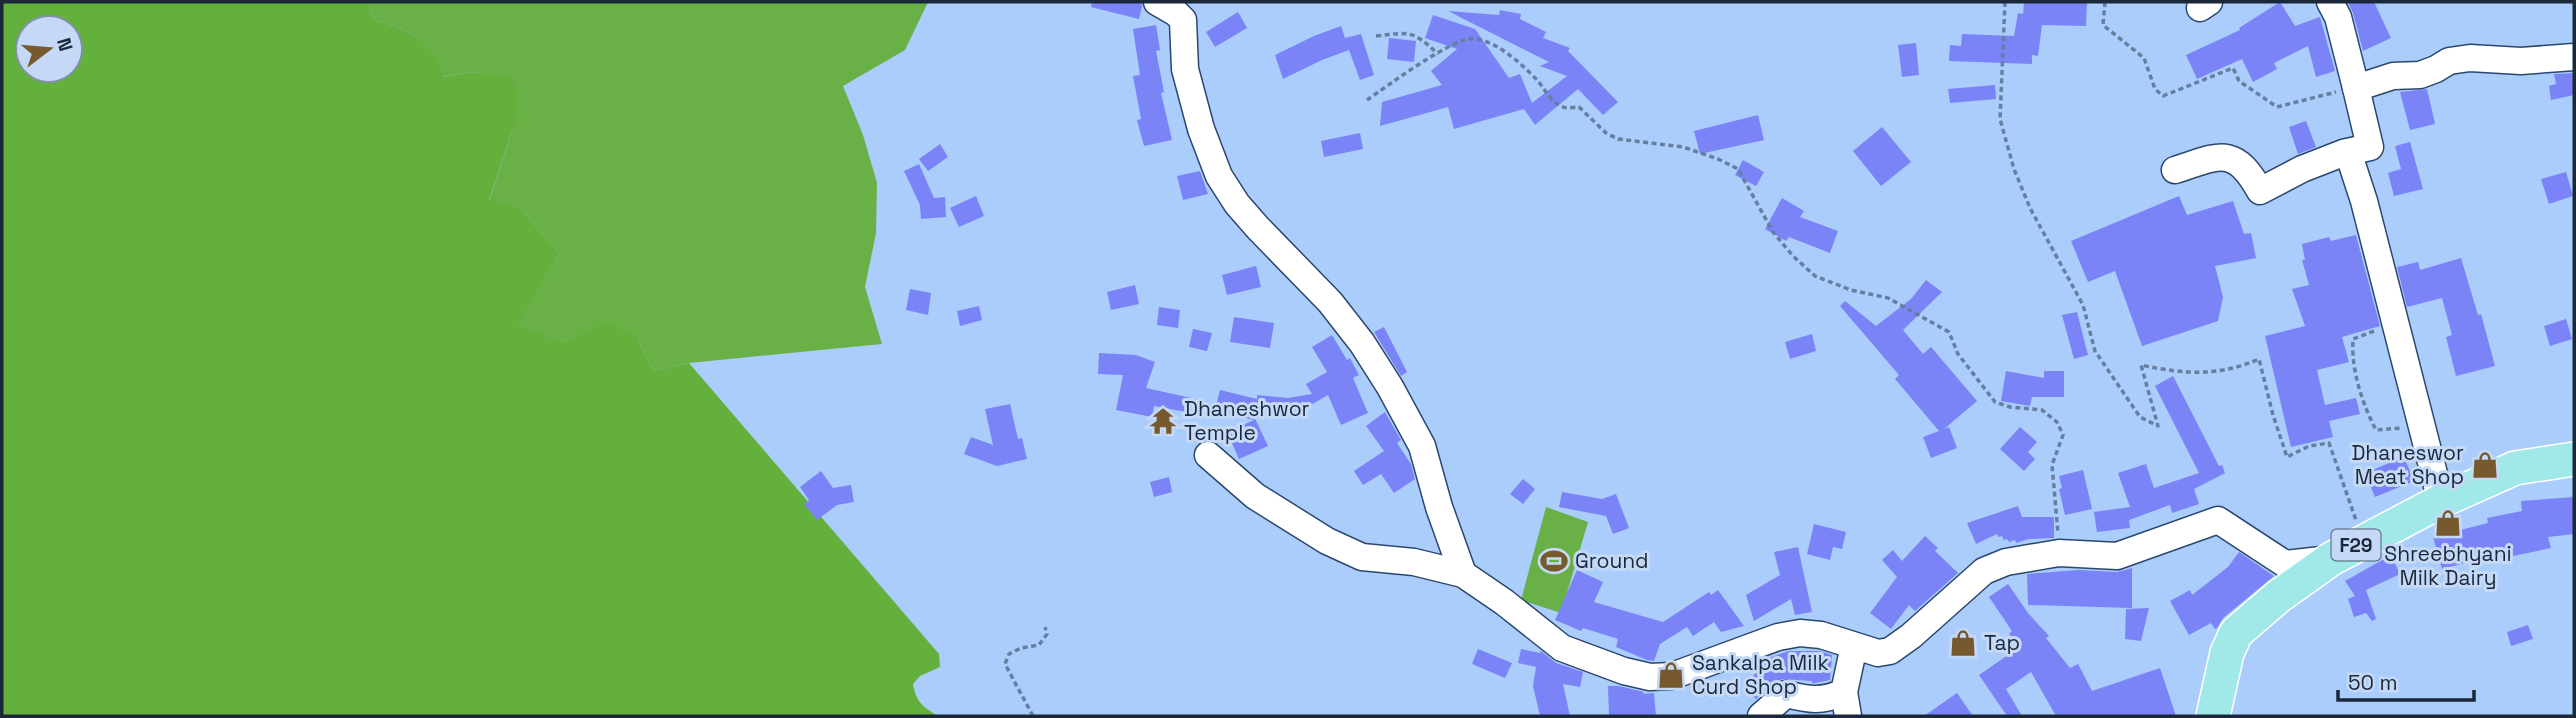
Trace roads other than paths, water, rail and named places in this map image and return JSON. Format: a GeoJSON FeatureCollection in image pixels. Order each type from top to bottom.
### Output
{"type":"FeatureCollection","features":[{"type":"Feature","properties":{"kind":"main road","name":"F29"},"geometry":{"type":"LineString","coordinates":[[2213,716],[2227,653],[2236,633],[2279,596],[2331,559],[2441,501],[2515,468],[2574,459]]}},
{"type":"Feature","properties":{"kind":"street"},"geometry":{"type":"LineString","coordinates":[[1157,2],[1176,13],[1182,20],[1185,69],[1201,129],[1219,176],[1251,220],[1330,302],[1362,343],[1390,387],[1422,446],[1439,507],[1463,574]]}},
{"type":"Feature","properties":{"kind":"street"},"geometry":{"type":"LineString","coordinates":[[2175,170],[2203,160],[2234,159],[2248,169],[2260,191],[2302,169],[2370,147],[2337,17],[2330,2]]}},
{"type":"Feature","properties":{"kind":"street"},"geometry":{"type":"LineString","coordinates":[[2356,88],[2393,76],[2420,75],[2449,61],[2470,58],[2521,61],[2574,57]]}},
{"type":"Feature","properties":{"kind":"street"},"geometry":{"type":"LineString","coordinates":[[2348,152],[2364,201],[2441,501]]}},
{"type":"Feature","properties":{"kind":"street"},"geometry":{"type":"LineString","coordinates":[[1208,456],[1255,496],[1327,541],[1362,557],[1414,562],[1463,574],[1504,602],[1562,648],[1624,671],[1650,677],[1672,676],[1778,637],[1800,633],[1821,635],[1878,653],[1890,651],[1911,636],[1984,571],[2006,562],[2059,552],[2117,556],[2218,520],[2285,564],[2331,559]]}},
{"type":"Feature","properties":{"kind":"street"},"geometry":{"type":"LineString","coordinates":[[1761,716],[1786,694],[1806,699],[1829,699],[1846,704],[1854,646]]}},
{"type":"Feature","properties":{"kind":"place","name":"Dhaneshwor Temple"},"geometry":{"type":"Point","coordinates":[1163,421]}},
{"type":"Feature","properties":{"kind":"place","name":"Dhaneswor Meat Shop"},"geometry":{"type":"Point","coordinates":[2485,465]}},
{"type":"Feature","properties":{"kind":"place","name":"Shreebhyani Milk Dairy"},"geometry":{"type":"Point","coordinates":[2448,523]}},
{"type":"Feature","properties":{"kind":"place","name":"Ground"},"geometry":{"type":"Point","coordinates":[1554,561]}},
{"type":"Feature","properties":{"kind":"place","name":"Tap"},"geometry":{"type":"Point","coordinates":[1963,643]}},
{"type":"Feature","properties":{"kind":"place","name":"Sankalpa Milk Curd Shop"},"geometry":{"type":"Point","coordinates":[1671,675]}}]}
